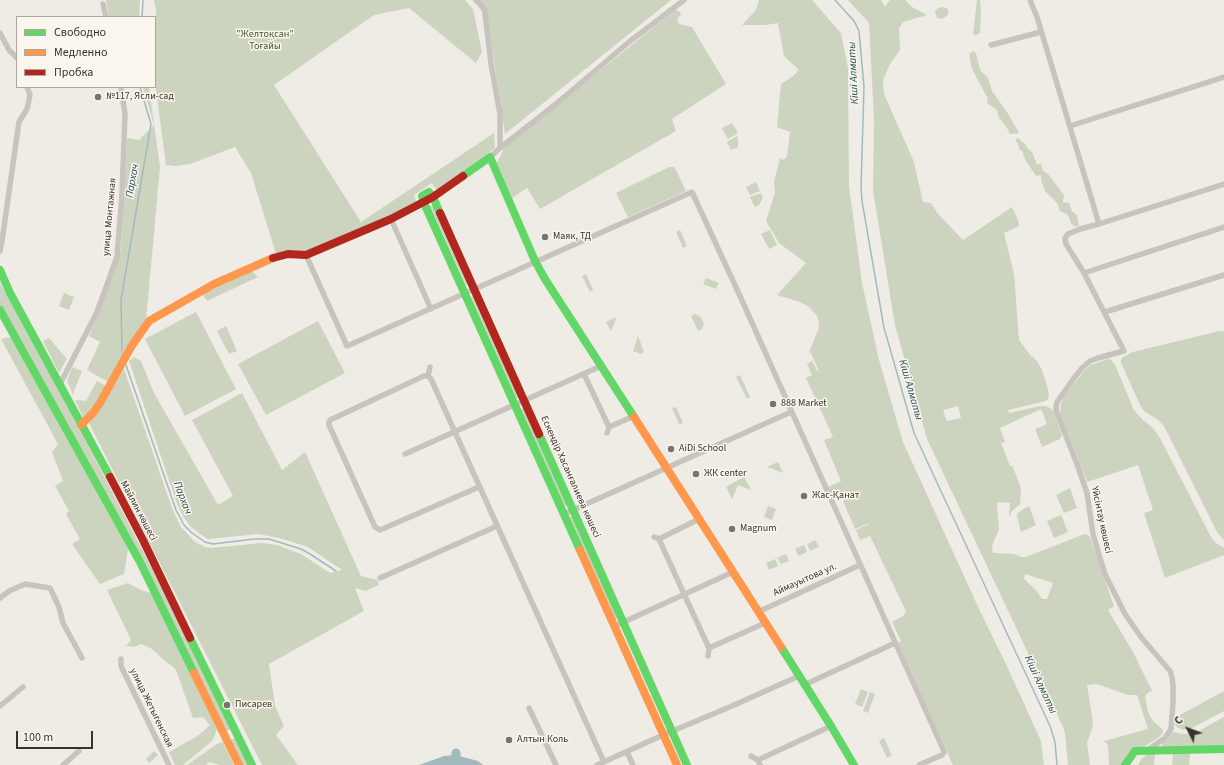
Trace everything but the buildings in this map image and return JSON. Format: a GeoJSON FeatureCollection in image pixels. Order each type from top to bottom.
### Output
{"type":"FeatureCollection","features":[{"type":"Feature","properties":{"kind":"street"},"geometry":{"type":"LineString","coordinates":[[476,0],[484,9],[491,64],[500,114],[500,148]]}},
{"type":"Feature","properties":{"kind":"street"},"geometry":{"type":"LineString","coordinates":[[81,425],[93,413],[100,403],[131,347],[148,322],[214,284],[273,258],[288,254],[306,255],[391,219],[424,203],[490,157],[556,104],[629,42],[684,0]]}},
{"type":"Feature","properties":{"kind":"street"},"geometry":{"type":"LineString","coordinates":[[1030,0],[1099,224]]}},
{"type":"Feature","properties":{"kind":"street"},"geometry":{"type":"LineString","coordinates":[[103,4],[106,16]]}},
{"type":"Feature","properties":{"kind":"street"},"geometry":{"type":"LineString","coordinates":[[991,45],[1041,32]]}},
{"type":"Feature","properties":{"kind":"street"},"geometry":{"type":"LineString","coordinates":[[0,33],[9,50],[16,57]]}},
{"type":"Feature","properties":{"kind":"street"},"geometry":{"type":"LineString","coordinates":[[1070,126],[1224,77]]}},
{"type":"Feature","properties":{"kind":"street"},"geometry":{"type":"LineString","coordinates":[[0,251],[19,122],[27,109],[30,95],[27,88]]}},
{"type":"Feature","properties":{"kind":"street","name":"улица Монтажная"},"geometry":{"type":"LineString","coordinates":[[60,384],[97,312],[117,257],[122,194],[125,114],[121,88]]}},
{"type":"Feature","properties":{"kind":"street"},"geometry":{"type":"LineString","coordinates":[[490,157],[535,261],[831,726],[854,765]]}},
{"type":"Feature","properties":{"kind":"street"},"geometry":{"type":"LineString","coordinates":[[1224,184],[1080,229],[1068,234],[1065,238],[1066,244],[1105,312],[1224,275]]}},
{"type":"Feature","properties":{"kind":"street"},"geometry":{"type":"LineString","coordinates":[[306,255],[347,346],[692,192],[944,752],[919,765]]}},
{"type":"Feature","properties":{"kind":"street","name":"Ескендір Хасанғалиева көшесі"},"geometry":{"type":"LineString","coordinates":[[433,197],[687,765]]}},
{"type":"Feature","properties":{"kind":"street","name":"Ескендір Хасанғалиева көшесі"},"geometry":{"type":"LineString","coordinates":[[424,203],[677,765]]}},
{"type":"Feature","properties":{"kind":"street"},"geometry":{"type":"LineString","coordinates":[[391,219],[431,309]]}},
{"type":"Feature","properties":{"kind":"street"},"geometry":{"type":"LineString","coordinates":[[1084,273],[1224,227]]}},
{"type":"Feature","properties":{"kind":"street","name":"Майлин көшесі"},"geometry":{"type":"LineString","coordinates":[[0,270],[10,293],[143,540],[252,765]]}},
{"type":"Feature","properties":{"kind":"street"},"geometry":{"type":"LineString","coordinates":[[0,310],[140,562],[239,765]]}},
{"type":"Feature","properties":{"kind":"street","name":"Үйсінтау көшесі"},"geometry":{"type":"LineString","coordinates":[[1105,312],[1124,351],[1090,361],[1078,373],[1057,402],[1057,413],[1087,493],[1093,534],[1108,580],[1125,614],[1141,637],[1170,671],[1172,677],[1173,702],[1171,726],[1165,738],[1149,749]]}},
{"type":"Feature","properties":{"kind":"street"},"geometry":{"type":"LineString","coordinates":[[405,454],[601,366]]}},
{"type":"Feature","properties":{"kind":"street"},"geometry":{"type":"LineString","coordinates":[[428,376],[430,367]]}},
{"type":"Feature","properties":{"kind":"street"},"geometry":{"type":"LineString","coordinates":[[584,374],[609,427],[607,433]]}},
{"type":"Feature","properties":{"kind":"street"},"geometry":{"type":"LineString","coordinates":[[428,376],[424,376],[330,420],[329,422],[329,425],[375,527],[376,529],[380,530],[479,487]]}},
{"type":"Feature","properties":{"kind":"street"},"geometry":{"type":"LineString","coordinates":[[428,376],[431,379],[604,762]]}},
{"type":"Feature","properties":{"kind":"street"},"geometry":{"type":"LineString","coordinates":[[564,514],[791,412]]}},
{"type":"Feature","properties":{"kind":"street"},"geometry":{"type":"LineString","coordinates":[[609,427],[634,416]]}},
{"type":"Feature","properties":{"kind":"street"},"geometry":{"type":"LineString","coordinates":[[699,519],[656,538],[709,648],[708,656]]}},
{"type":"Feature","properties":{"kind":"street"},"geometry":{"type":"LineString","coordinates":[[380,578],[497,526]]}},
{"type":"Feature","properties":{"kind":"street","name":"Аймауытова ул."},"geometry":{"type":"LineString","coordinates":[[758,612],[860,566]]}},
{"type":"Feature","properties":{"kind":"street"},"geometry":{"type":"LineString","coordinates":[[615,626],[733,572]]}},
{"type":"Feature","properties":{"kind":"street"},"geometry":{"type":"LineString","coordinates":[[0,598],[9,591],[25,584],[50,588],[64,623],[82,658]]}},
{"type":"Feature","properties":{"kind":"street"},"geometry":{"type":"LineString","coordinates":[[709,648],[765,623]]}},
{"type":"Feature","properties":{"kind":"street"},"geometry":{"type":"LineString","coordinates":[[804,685],[895,643]]}},
{"type":"Feature","properties":{"kind":"street","name":"улица Жетыгенская"},"geometry":{"type":"LineString","coordinates":[[121,659],[121,666],[169,765]]}},
{"type":"Feature","properties":{"kind":"street"},"geometry":{"type":"LineString","coordinates":[[597,765],[799,676]]}},
{"type":"Feature","properties":{"kind":"street"},"geometry":{"type":"LineString","coordinates":[[0,706],[23,687]]}},
{"type":"Feature","properties":{"kind":"street"},"geometry":{"type":"LineString","coordinates":[[529,708],[556,765]]}},
{"type":"Feature","properties":{"kind":"street"},"geometry":{"type":"LineString","coordinates":[[751,756],[759,763],[831,726]]}},
{"type":"Feature","properties":{"kind":"street"},"geometry":{"type":"LineString","coordinates":[[224,735],[235,730]]}},
{"type":"Feature","properties":{"kind":"street"},"geometry":{"type":"LineString","coordinates":[[1125,765],[1135,751],[1149,749],[1224,749]]}},
{"type":"Feature","properties":{"kind":"street"},"geometry":{"type":"LineString","coordinates":[[63,765],[79,751]]}},
{"type":"Feature","properties":{"kind":"street"},"geometry":{"type":"LineString","coordinates":[[627,752],[633,765]]}},
{"type":"Feature","properties":{"kind":"green space"},"geometry":{"type":"Polygon","coordinates":[[[106,0],[140,0],[139,16],[109,16],[106,0]]]}},
{"type":"Feature","properties":{"kind":"green space","name":"\"Желтоқсан\" Тоғайы"},"geometry":{"type":"Polygon","coordinates":[[[154,0],[465,0],[473,9],[482,52],[476,63],[409,8],[374,15],[274,85],[361,222],[494,133],[495,148],[437,190],[432,183],[414,195],[417,204],[306,252],[291,250],[276,254],[251,173],[235,147],[190,164],[175,166],[166,165],[156,88],[156,11],[154,0]]]}},
{"type":"Feature","properties":{"kind":"green space"},"geometry":{"type":"Polygon","coordinates":[[[478,0],[671,0],[505,134],[486,9],[478,0]]]}},
{"type":"Feature","properties":{"kind":"green space"},"geometry":{"type":"Polygon","coordinates":[[[759,0],[812,0],[841,33],[848,68],[849,186],[862,283],[879,360],[903,442],[1041,741],[1044,765],[953,765],[898,642],[901,641],[892,622],[903,616],[906,611],[870,536],[860,540],[856,530],[869,523],[855,529],[843,501],[857,494],[843,500],[840,494],[831,493],[828,487],[841,481],[824,440],[833,437],[806,378],[812,375],[807,364],[812,361],[818,372],[819,371],[811,353],[809,352],[819,328],[819,323],[817,316],[809,307],[800,302],[777,295],[806,263],[779,243],[766,221],[775,193],[774,182],[780,158],[783,160],[787,157],[790,132],[777,127],[781,84],[792,77],[799,70],[784,56],[778,23],[766,25],[742,25],[756,10],[759,0]]]}},
{"type":"Feature","properties":{"kind":"green space"},"geometry":{"type":"Polygon","coordinates":[[[848,0],[881,0],[885,7],[890,0],[905,0],[912,7],[927,15],[903,22],[899,28],[900,50],[890,64],[883,80],[884,94],[914,162],[923,202],[931,203],[938,214],[963,240],[1012,207],[1018,220],[1019,226],[1004,233],[1014,274],[1019,340],[1030,355],[1037,361],[1042,370],[1049,396],[1046,401],[1008,410],[1009,413],[1046,406],[1053,410],[1062,435],[1060,439],[1042,447],[1035,429],[1047,424],[1041,409],[1000,428],[1005,442],[1001,443],[1021,488],[1020,504],[1012,511],[1009,517],[1010,503],[997,502],[999,529],[992,546],[993,553],[1014,554],[1021,557],[1026,557],[1082,535],[1086,534],[1090,537],[1114,606],[1108,610],[1133,652],[1152,691],[1145,696],[1148,712],[1153,721],[1163,731],[1159,737],[1145,746],[1138,753],[1129,765],[1109,765],[1108,745],[1104,741],[1148,729],[1137,695],[1128,695],[1097,684],[1087,685],[1093,723],[1087,743],[1090,765],[1068,765],[1065,733],[1063,727],[927,439],[895,325],[873,191],[874,119],[869,23],[848,0]],[[958,406],[943,410],[947,421],[961,418],[958,406]],[[1025,574],[1024,579],[1036,590],[1042,599],[1047,599],[1053,583],[1025,574]]]}},
{"type":"Feature","properties":{"kind":"green space"},"geometry":{"type":"Polygon","coordinates":[[[977,0],[980,0],[981,12],[980,33],[976,35],[973,34],[977,0]]]}},
{"type":"Feature","properties":{"kind":"green space"},"geometry":{"type":"Polygon","coordinates":[[[943,7],[948,9],[948,15],[942,19],[937,18],[935,12],[938,8],[943,7]]]}},
{"type":"Feature","properties":{"kind":"green space"},"geometry":{"type":"Polygon","coordinates":[[[675,10],[679,11],[681,15],[677,19],[679,24],[692,27],[726,84],[672,119],[676,131],[540,209],[527,188],[512,198],[497,163],[504,148],[675,10]]]}},
{"type":"Feature","properties":{"kind":"green space"},"geometry":{"type":"Polygon","coordinates":[[[973,51],[976,53],[980,70],[988,78],[992,91],[1007,112],[1019,133],[1010,134],[1006,126],[999,118],[997,110],[987,103],[988,99],[972,69],[969,54],[973,51]]]}},
{"type":"Feature","properties":{"kind":"green space"},"geometry":{"type":"Polygon","coordinates":[[[143,88],[149,88],[160,167],[146,321],[108,382],[87,370],[100,342],[89,336],[117,265],[121,249],[127,138],[139,140],[154,125],[143,88]]]}},
{"type":"Feature","properties":{"kind":"green space"},"geometry":{"type":"Polygon","coordinates":[[[732,123],[738,133],[728,139],[722,128],[732,123]]]}},
{"type":"Feature","properties":{"kind":"green space"},"geometry":{"type":"Polygon","coordinates":[[[737,136],[738,147],[731,150],[727,142],[737,136]]]}},
{"type":"Feature","properties":{"kind":"green space"},"geometry":{"type":"Polygon","coordinates":[[[1018,138],[1032,152],[1037,164],[1041,164],[1043,171],[1048,174],[1064,195],[1063,202],[1069,203],[1072,211],[1077,215],[1079,225],[1075,227],[1071,223],[1068,215],[1060,211],[1057,203],[1045,191],[1041,180],[1041,175],[1036,176],[1026,161],[1023,152],[1020,150],[1015,140],[1018,138]]]}},
{"type":"Feature","properties":{"kind":"green space"},"geometry":{"type":"Polygon","coordinates":[[[669,167],[675,168],[686,191],[628,217],[616,193],[669,167]]]}},
{"type":"Feature","properties":{"kind":"green space"},"geometry":{"type":"Polygon","coordinates":[[[756,182],[760,191],[750,195],[746,187],[756,182]]]}},
{"type":"Feature","properties":{"kind":"green space"},"geometry":{"type":"Polygon","coordinates":[[[761,193],[763,198],[759,205],[755,207],[750,197],[761,193]]]}},
{"type":"Feature","properties":{"kind":"green space"},"geometry":{"type":"Polygon","coordinates":[[[434,204],[469,283],[466,285],[430,206],[434,204]]]}},
{"type":"Feature","properties":{"kind":"green space"},"geometry":{"type":"Polygon","coordinates":[[[680,230],[687,246],[683,248],[676,232],[680,230]]]}},
{"type":"Feature","properties":{"kind":"green space"},"geometry":{"type":"Polygon","coordinates":[[[770,230],[777,245],[769,249],[761,234],[770,230]]]}},
{"type":"Feature","properties":{"kind":"green space"},"geometry":{"type":"Polygon","coordinates":[[[252,271],[258,277],[207,301],[202,294],[252,271]]]}},
{"type":"Feature","properties":{"kind":"green space"},"geometry":{"type":"Polygon","coordinates":[[[586,274],[593,290],[590,292],[582,276],[586,274]]]}},
{"type":"Feature","properties":{"kind":"green space"},"geometry":{"type":"Polygon","coordinates":[[[706,278],[719,283],[716,289],[703,284],[706,278]]]}},
{"type":"Feature","properties":{"kind":"green space"},"geometry":{"type":"Polygon","coordinates":[[[0,283],[116,499],[161,586],[231,729],[226,731],[0,305],[0,283]]]}},
{"type":"Feature","properties":{"kind":"green space"},"geometry":{"type":"Polygon","coordinates":[[[64,293],[74,297],[69,310],[59,306],[64,293]]]}},
{"type":"Feature","properties":{"kind":"green space"},"geometry":{"type":"Polygon","coordinates":[[[475,296],[520,396],[516,398],[471,297],[475,296]]]}},
{"type":"Feature","properties":{"kind":"green space"},"geometry":{"type":"Polygon","coordinates":[[[196,312],[236,389],[185,416],[145,339],[196,312]]]}},
{"type":"Feature","properties":{"kind":"green space"},"geometry":{"type":"Polygon","coordinates":[[[695,314],[700,316],[704,323],[702,329],[698,331],[691,316],[695,314]]]}},
{"type":"Feature","properties":{"kind":"green space"},"geometry":{"type":"Polygon","coordinates":[[[617,317],[611,331],[606,322],[617,317]]]}},
{"type":"Feature","properties":{"kind":"green space"},"geometry":{"type":"Polygon","coordinates":[[[318,321],[345,373],[266,415],[238,364],[318,321]]]}},
{"type":"Feature","properties":{"kind":"green space"},"geometry":{"type":"Polygon","coordinates":[[[226,326],[237,351],[229,354],[217,331],[226,326]]]}},
{"type":"Feature","properties":{"kind":"green space"},"geometry":{"type":"Polygon","coordinates":[[[1224,331],[1224,540],[1217,532],[1163,425],[1157,419],[1145,412],[1141,407],[1121,363],[1123,357],[1133,352],[1224,331]]]}},
{"type":"Feature","properties":{"kind":"green space"},"geometry":{"type":"Polygon","coordinates":[[[638,336],[644,352],[641,354],[633,351],[638,336]]]}},
{"type":"Feature","properties":{"kind":"green space"},"geometry":{"type":"Polygon","coordinates":[[[11,337],[66,434],[128,549],[124,574],[100,584],[72,544],[80,539],[66,514],[69,511],[55,486],[63,481],[52,452],[58,444],[1,339],[11,337]]]}},
{"type":"Feature","properties":{"kind":"green space"},"geometry":{"type":"Polygon","coordinates":[[[49,338],[67,359],[59,373],[43,341],[49,338]]]}},
{"type":"Feature","properties":{"kind":"green space"},"geometry":{"type":"Polygon","coordinates":[[[134,357],[141,361],[154,393],[218,505],[233,496],[192,420],[242,393],[282,470],[305,452],[361,576],[377,580],[379,585],[366,591],[355,588],[364,611],[269,664],[275,706],[284,726],[276,735],[298,765],[262,765],[89,423],[98,412],[124,369],[173,511],[181,527],[195,542],[211,548],[262,543],[277,545],[301,554],[330,573],[342,570],[308,547],[279,538],[258,534],[208,539],[190,526],[177,504],[129,361],[134,357]]]}},
{"type":"Feature","properties":{"kind":"green space"},"geometry":{"type":"Polygon","coordinates":[[[1110,359],[1115,365],[1134,410],[1153,428],[1160,438],[1211,537],[1216,543],[1224,548],[1224,555],[1165,578],[1144,513],[1153,510],[1138,465],[1087,482],[1060,413],[1061,403],[1063,397],[1085,370],[1091,365],[1110,359]]]}},
{"type":"Feature","properties":{"kind":"green space"},"geometry":{"type":"Polygon","coordinates":[[[72,367],[82,371],[72,396],[72,392],[67,381],[72,367]]]}},
{"type":"Feature","properties":{"kind":"green space"},"geometry":{"type":"Polygon","coordinates":[[[740,375],[750,397],[747,399],[736,377],[740,375]]]}},
{"type":"Feature","properties":{"kind":"green space"},"geometry":{"type":"Polygon","coordinates":[[[97,381],[108,387],[84,419],[75,400],[86,401],[97,381]]]}},
{"type":"Feature","properties":{"kind":"green space"},"geometry":{"type":"Polygon","coordinates":[[[525,407],[568,505],[564,506],[521,409],[525,407]]]}},
{"type":"Feature","properties":{"kind":"green space"},"geometry":{"type":"Polygon","coordinates":[[[676,407],[683,423],[679,424],[672,408],[676,407]]]}},
{"type":"Feature","properties":{"kind":"green space"},"geometry":{"type":"Polygon","coordinates":[[[778,462],[783,473],[767,467],[778,462]]]}},
{"type":"Feature","properties":{"kind":"green space"},"geometry":{"type":"Polygon","coordinates":[[[744,477],[751,490],[738,485],[732,499],[726,487],[744,477]]]}},
{"type":"Feature","properties":{"kind":"green space"},"geometry":{"type":"Polygon","coordinates":[[[1070,488],[1077,508],[1064,513],[1056,495],[1070,488]]]}},
{"type":"Feature","properties":{"kind":"green space"},"geometry":{"type":"Polygon","coordinates":[[[768,506],[776,509],[772,520],[764,517],[768,506]]]}},
{"type":"Feature","properties":{"kind":"green space"},"geometry":{"type":"Polygon","coordinates":[[[1029,506],[1036,525],[1021,532],[1017,516],[1018,513],[1029,506]]]}},
{"type":"Feature","properties":{"kind":"green space"},"geometry":{"type":"Polygon","coordinates":[[[1061,515],[1068,532],[1054,538],[1047,521],[1061,515]]]}},
{"type":"Feature","properties":{"kind":"green space"},"geometry":{"type":"Polygon","coordinates":[[[574,516],[620,617],[615,619],[569,517],[574,516]]]}},
{"type":"Feature","properties":{"kind":"green space"},"geometry":{"type":"Polygon","coordinates":[[[815,540],[819,547],[810,551],[807,544],[815,540]]]}},
{"type":"Feature","properties":{"kind":"green space"},"geometry":{"type":"Polygon","coordinates":[[[804,545],[807,552],[798,556],[795,549],[804,545]]]}},
{"type":"Feature","properties":{"kind":"green space"},"geometry":{"type":"Polygon","coordinates":[[[786,554],[789,561],[781,564],[777,558],[786,554]]]}},
{"type":"Feature","properties":{"kind":"green space"},"geometry":{"type":"Polygon","coordinates":[[[775,559],[778,566],[769,570],[766,563],[775,559]]]}},
{"type":"Feature","properties":{"kind":"green space"},"geometry":{"type":"Polygon","coordinates":[[[128,583],[141,590],[151,593],[217,729],[213,740],[183,765],[175,765],[169,752],[199,735],[210,725],[203,717],[193,718],[176,670],[172,666],[152,649],[141,644],[134,647],[126,646],[131,640],[107,590],[128,583]]]}},
{"type":"Feature","properties":{"kind":"green space"},"geometry":{"type":"Polygon","coordinates":[[[861,689],[868,692],[862,707],[855,704],[861,689]]]}},
{"type":"Feature","properties":{"kind":"green space"},"geometry":{"type":"Polygon","coordinates":[[[1224,691],[1224,711],[1190,729],[1183,730],[1175,725],[1176,717],[1224,691]]]}},
{"type":"Feature","properties":{"kind":"green space"},"geometry":{"type":"Polygon","coordinates":[[[870,692],[875,694],[868,713],[863,711],[870,692]]]}},
{"type":"Feature","properties":{"kind":"green space"},"geometry":{"type":"Polygon","coordinates":[[[1224,717],[1224,748],[1163,747],[1162,745],[1162,743],[1168,739],[1173,732],[1183,734],[1195,733],[1224,717]]]}},
{"type":"Feature","properties":{"kind":"green space"},"geometry":{"type":"Polygon","coordinates":[[[235,738],[248,765],[242,765],[230,740],[235,738]]]}},
{"type":"Feature","properties":{"kind":"green space"},"geometry":{"type":"Polygon","coordinates":[[[884,738],[892,756],[887,758],[879,741],[884,738]]]}},
{"type":"Feature","properties":{"kind":"green space"},"geometry":{"type":"Polygon","coordinates":[[[223,742],[234,765],[220,765],[210,762],[205,765],[187,765],[217,744],[223,742]]]}},
{"type":"Feature","properties":{"kind":"green space"},"geometry":{"type":"Polygon","coordinates":[[[154,751],[158,755],[149,763],[146,759],[154,751]]]}},
{"type":"Feature","properties":{"kind":"green space"},"geometry":{"type":"Polygon","coordinates":[[[1173,753],[1190,753],[1189,765],[1172,765],[1173,753]]]}},
{"type":"Feature","properties":{"kind":"green space"},"geometry":{"type":"Polygon","coordinates":[[[1148,754],[1155,754],[1154,765],[1138,765],[1142,758],[1148,754]]]}},
{"type":"Feature","properties":{"kind":"water"},"geometry":{"type":"Polygon","coordinates":[[[456,755],[478,761],[483,765],[419,765],[444,756],[456,755]]]}},
{"type":"Feature","properties":{"kind":"waterway","name":"Пархач"},"geometry":{"type":"LineString","coordinates":[[142,16],[143,0]]}},
{"type":"Feature","properties":{"kind":"waterway","name":"Кіші Алматы"},"geometry":{"type":"LineString","coordinates":[[835,0],[854,21],[859,31],[864,87],[861,187],[862,201],[884,328],[914,433],[1050,726],[1055,742],[1057,765]]}},
{"type":"Feature","properties":{"kind":"waterway","name":"Пархач"},"geometry":{"type":"LineString","coordinates":[[122,351],[121,300],[151,124],[140,88]]}},
{"type":"Feature","properties":{"kind":"waterway","name":"Пархач"},"geometry":{"type":"LineString","coordinates":[[126,365],[176,510],[184,525],[192,533],[205,542],[213,544],[254,539],[269,539],[301,549],[336,571]]}},
{"type":"Feature","properties":{"kind":"traffic: fast"},"geometry":{"type":"LineString","coordinates":[[463,176],[490,157],[535,261],[545,279],[634,417]]}},
{"type":"Feature","properties":{"kind":"traffic: fast"},"geometry":{"type":"LineString","coordinates":[[440,213],[433,197],[429,192],[422,196],[580,550]]}},
{"type":"Feature","properties":{"kind":"traffic: fast"},"geometry":{"type":"LineString","coordinates":[[0,270],[10,293],[110,477]]}},
{"type":"Feature","properties":{"kind":"traffic: fast"},"geometry":{"type":"LineString","coordinates":[[0,310],[140,562],[194,673]]}},
{"type":"Feature","properties":{"kind":"traffic: fast"},"geometry":{"type":"LineString","coordinates":[[539,434],[687,765]]}},
{"type":"Feature","properties":{"kind":"traffic: fast"},"geometry":{"type":"LineString","coordinates":[[190,638],[252,765]]}},
{"type":"Feature","properties":{"kind":"traffic: fast"},"geometry":{"type":"LineString","coordinates":[[781,647],[854,765]]}},
{"type":"Feature","properties":{"kind":"traffic: fast"},"geometry":{"type":"LineString","coordinates":[[1125,765],[1135,751],[1224,749]]}},
{"type":"Feature","properties":{"kind":"traffic: slow"},"geometry":{"type":"LineString","coordinates":[[81,425],[93,413],[100,403],[131,347],[149,321],[214,284],[273,258]]}},
{"type":"Feature","properties":{"kind":"traffic: slow"},"geometry":{"type":"LineString","coordinates":[[634,417],[781,647]]}},
{"type":"Feature","properties":{"kind":"traffic: slow"},"geometry":{"type":"LineString","coordinates":[[580,550],[677,765]]}},
{"type":"Feature","properties":{"kind":"traffic: slow"},"geometry":{"type":"LineString","coordinates":[[194,673],[239,765]]}},
{"type":"Feature","properties":{"kind":"traffic: jam"},"geometry":{"type":"LineString","coordinates":[[273,258],[288,254],[306,255],[391,219],[433,197],[463,176]]}},
{"type":"Feature","properties":{"kind":"traffic: jam"},"geometry":{"type":"LineString","coordinates":[[440,213],[539,434]]}},
{"type":"Feature","properties":{"kind":"traffic: jam"},"geometry":{"type":"LineString","coordinates":[[110,477],[143,540],[190,638]]}},
{"type":"Feature","properties":{"kind":"place","name":"№117, Ясли-сад"},"geometry":{"type":"Point","coordinates":[98,97]}},
{"type":"Feature","properties":{"kind":"place","name":"Маяк, ТД"},"geometry":{"type":"Point","coordinates":[545,237]}},
{"type":"Feature","properties":{"kind":"place","name":"888 Market"},"geometry":{"type":"Point","coordinates":[773,404]}},
{"type":"Feature","properties":{"kind":"place","name":"AiDi School"},"geometry":{"type":"Point","coordinates":[671,449]}},
{"type":"Feature","properties":{"kind":"place","name":"ЖК center"},"geometry":{"type":"Point","coordinates":[696,474]}},
{"type":"Feature","properties":{"kind":"place","name":"Жас-Қанат"},"geometry":{"type":"Point","coordinates":[804,496]}},
{"type":"Feature","properties":{"kind":"place","name":"Magnum"},"geometry":{"type":"Point","coordinates":[732,529]}},
{"type":"Feature","properties":{"kind":"place","name":"Писарев"},"geometry":{"type":"Point","coordinates":[227,705]}},
{"type":"Feature","properties":{"kind":"place","name":"Алтын Коль"},"geometry":{"type":"Point","coordinates":[509,740]}}]}
